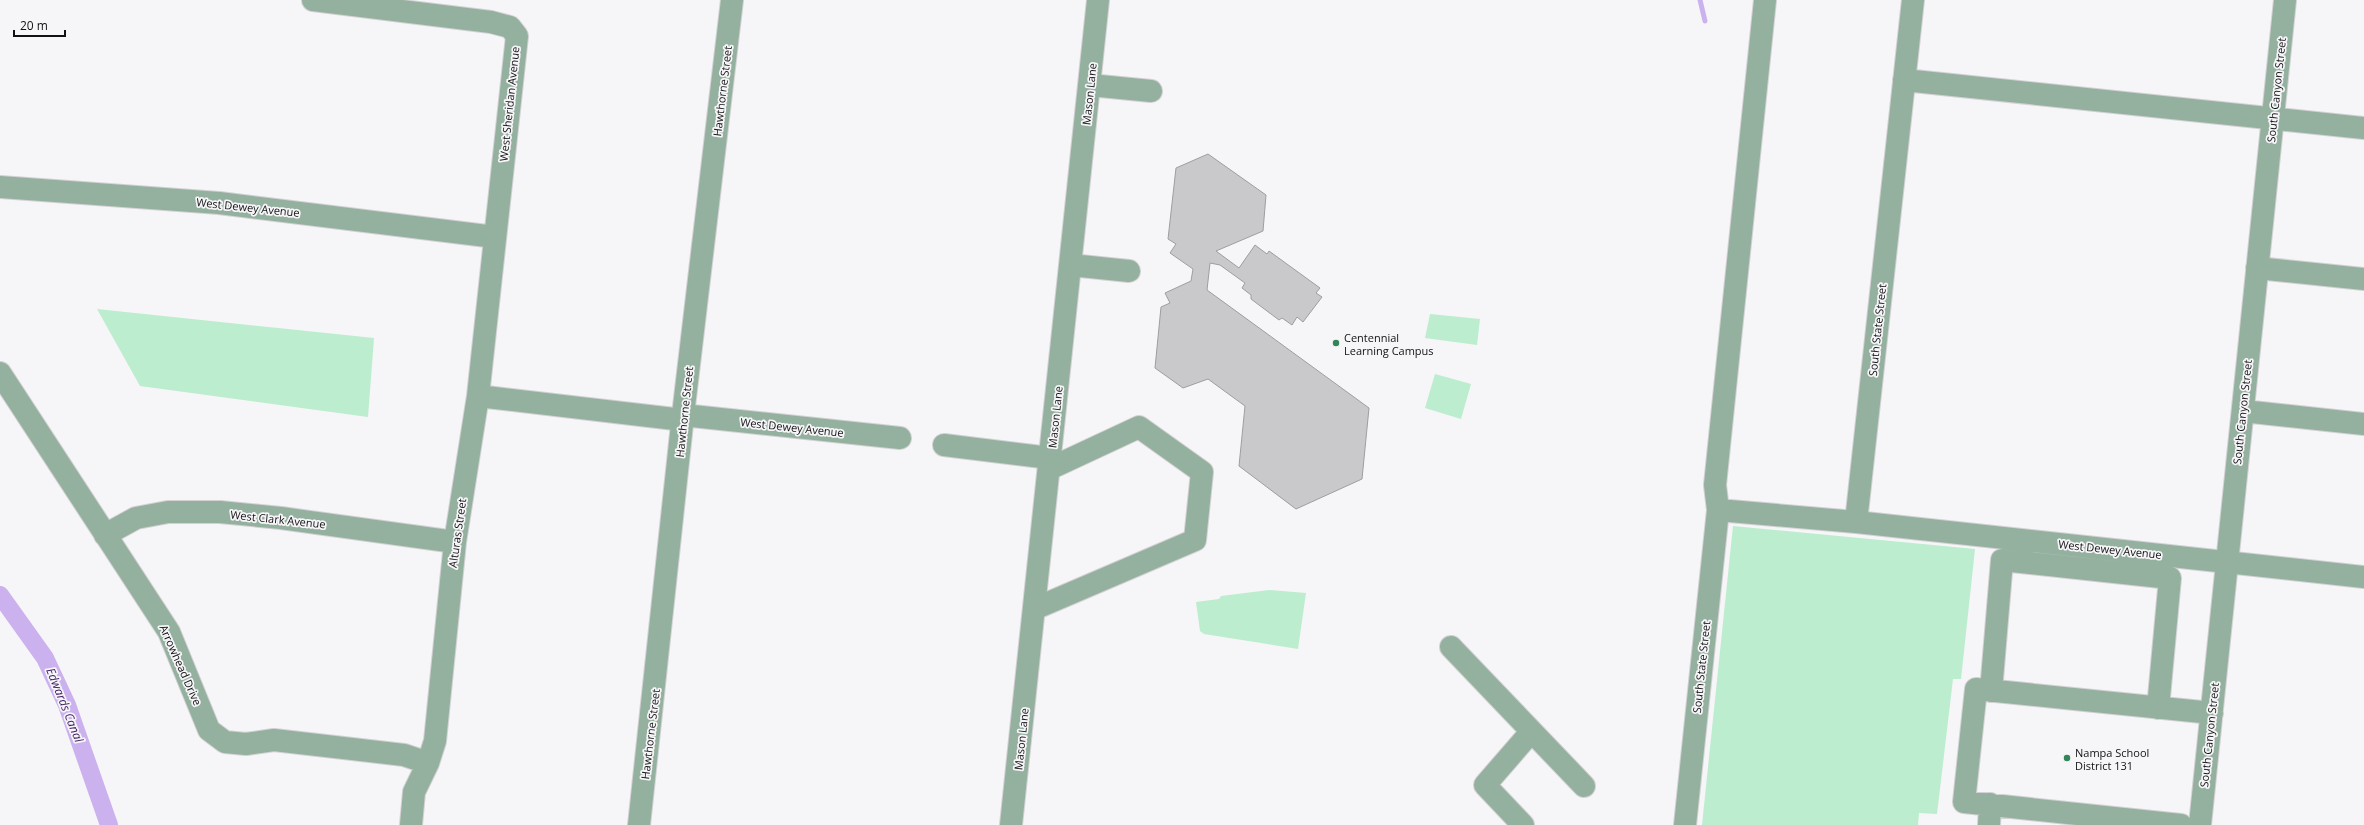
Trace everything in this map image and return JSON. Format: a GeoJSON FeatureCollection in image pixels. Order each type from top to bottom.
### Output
{"type":"FeatureCollection","features":[{"type":"Feature","properties":{"kind":"street","name":"West Sheridan Avenue"},"geometry":{"type":"LineString","coordinates":[[313,0],[491,22],[510,27],[517,36],[495,237]]}},
{"type":"Feature","properties":{"kind":"street","name":"Hawthorne Street"},"geometry":{"type":"LineString","coordinates":[[639,825],[683,417],[732,0]]}},
{"type":"Feature","properties":{"kind":"street","name":"South State Street"},"geometry":{"type":"LineString","coordinates":[[1685,825],[1718,510],[1715,485],[1766,0]]}},
{"type":"Feature","properties":{"kind":"street","name":"South State Street"},"geometry":{"type":"LineString","coordinates":[[1856,522],[1913,0]]}},
{"type":"Feature","properties":{"kind":"street","name":"South Canyon Street"},"geometry":{"type":"LineString","coordinates":[[2200,825],[2285,0]]}},
{"type":"Feature","properties":{"kind":"street","name":"Mason Lane"},"geometry":{"type":"LineString","coordinates":[[1012,825],[1098,4]]}},
{"type":"Feature","properties":{"kind":"street"},"geometry":{"type":"LineString","coordinates":[[1904,80],[2364,128]]}},
{"type":"Feature","properties":{"kind":"street"},"geometry":{"type":"LineString","coordinates":[[1090,85],[1152,92]]}},
{"type":"Feature","properties":{"kind":"street","name":"West Dewey Avenue"},"geometry":{"type":"LineString","coordinates":[[0,186],[219,203],[495,237]]}},
{"type":"Feature","properties":{"kind":"street","name":"Alturas Street"},"geometry":{"type":"LineString","coordinates":[[410,825],[414,792],[428,763],[435,741],[454,542],[478,396],[495,237]]}},
{"type":"Feature","properties":{"kind":"street"},"geometry":{"type":"LineString","coordinates":[[1071,265],[1129,272]]}},
{"type":"Feature","properties":{"kind":"street"},"geometry":{"type":"LineString","coordinates":[[2257,268],[2364,279]]}},
{"type":"Feature","properties":{"kind":"street","name":"Arrowhead Drive"},"geometry":{"type":"LineString","coordinates":[[0,372],[169,632],[209,730],[225,742],[246,744],[274,740],[404,755],[428,763]]}},
{"type":"Feature","properties":{"kind":"street","name":"West Dewey Avenue"},"geometry":{"type":"LineString","coordinates":[[478,396],[900,438]]}},
{"type":"Feature","properties":{"kind":"street"},"geometry":{"type":"LineString","coordinates":[[2243,410],[2364,424]]}},
{"type":"Feature","properties":{"kind":"street"},"geometry":{"type":"LineString","coordinates":[[944,445],[1050,463],[1139,428],[1202,472],[1195,540],[1034,609]]}},
{"type":"Feature","properties":{"kind":"street"},"geometry":{"type":"LineString","coordinates":[[1718,510],[1856,522]]}},
{"type":"Feature","properties":{"kind":"street","name":"West Clark Avenue"},"geometry":{"type":"LineString","coordinates":[[106,535],[136,518],[168,512],[205,512],[281,518],[454,542]]}},
{"type":"Feature","properties":{"kind":"street","name":"West Dewey Avenue"},"geometry":{"type":"LineString","coordinates":[[1856,522],[2364,577]]}},
{"type":"Feature","properties":{"kind":"street"},"geometry":{"type":"LineString","coordinates":[[1991,691],[2004,538]]}},
{"type":"Feature","properties":{"kind":"street"},"geometry":{"type":"LineString","coordinates":[[2158,708],[2173,556]]}},
{"type":"Feature","properties":{"kind":"street"},"geometry":{"type":"LineString","coordinates":[[2002,560],[2170,578]]}},
{"type":"Feature","properties":{"kind":"street"},"geometry":{"type":"LineString","coordinates":[[1450,647],[1584,786]]}},
{"type":"Feature","properties":{"kind":"street"},"geometry":{"type":"LineString","coordinates":[[2181,825],[1989,815],[1964,802],[1976,689],[2212,713]]}},
{"type":"Feature","properties":{"kind":"street"},"geometry":{"type":"LineString","coordinates":[[1523,825],[1485,785],[1531,732]]}},
{"type":"Feature","properties":{"kind":"green space"},"geometry":{"type":"Polygon","coordinates":[[[97,309],[374,338],[368,417],[140,386],[97,309]]]}},
{"type":"Feature","properties":{"kind":"green space"},"geometry":{"type":"Polygon","coordinates":[[[1430,314],[1480,319],[1477,345],[1425,338],[1430,314]]]}},
{"type":"Feature","properties":{"kind":"green space"},"geometry":{"type":"Polygon","coordinates":[[[1435,374],[1471,384],[1461,419],[1425,408],[1435,374]]]}},
{"type":"Feature","properties":{"kind":"green space"},"geometry":{"type":"Polygon","coordinates":[[[1733,526],[1975,549],[1961,679],[1953,679],[1937,814],[1919,813],[1918,825],[1702,825],[1733,526]]]}},
{"type":"Feature","properties":{"kind":"green space"},"geometry":{"type":"Polygon","coordinates":[[[1269,590],[1306,593],[1298,649],[1204,634],[1200,631],[1196,602],[1219,599],[1221,596],[1269,590]]]}},
{"type":"Feature","properties":{"kind":"building"},"geometry":{"type":"Polygon","coordinates":[[[1208,154],[1266,195],[1263,231],[1216,251],[1239,268],[1255,245],[1267,254],[1269,251],[1320,288],[1316,293],[1322,297],[1303,322],[1297,317],[1292,325],[1282,318],[1279,320],[1251,299],[1251,295],[1242,288],[1245,283],[1220,265],[1210,263],[1207,290],[1369,408],[1362,479],[1296,509],[1239,466],[1245,406],[1208,379],[1183,388],[1155,368],[1161,307],[1170,303],[1165,293],[1191,281],[1193,269],[1170,253],[1176,244],[1168,239],[1176,168],[1208,154]]]}},
{"type":"Feature","properties":{"kind":"waterway"},"geometry":{"type":"LineString","coordinates":[[1700,0],[1705,21]]}},
{"type":"Feature","properties":{"kind":"waterway","name":"Edwards Canal"},"geometry":{"type":"LineString","coordinates":[[0,595],[45,658],[67,705],[109,825]]}},
{"type":"Feature","properties":{"kind":"place","name":"Centennial Learning Campus"},"geometry":{"type":"Point","coordinates":[1336,343]}},
{"type":"Feature","properties":{"kind":"place","name":"Nampa School District 131"},"geometry":{"type":"Point","coordinates":[2067,758]}}]}
